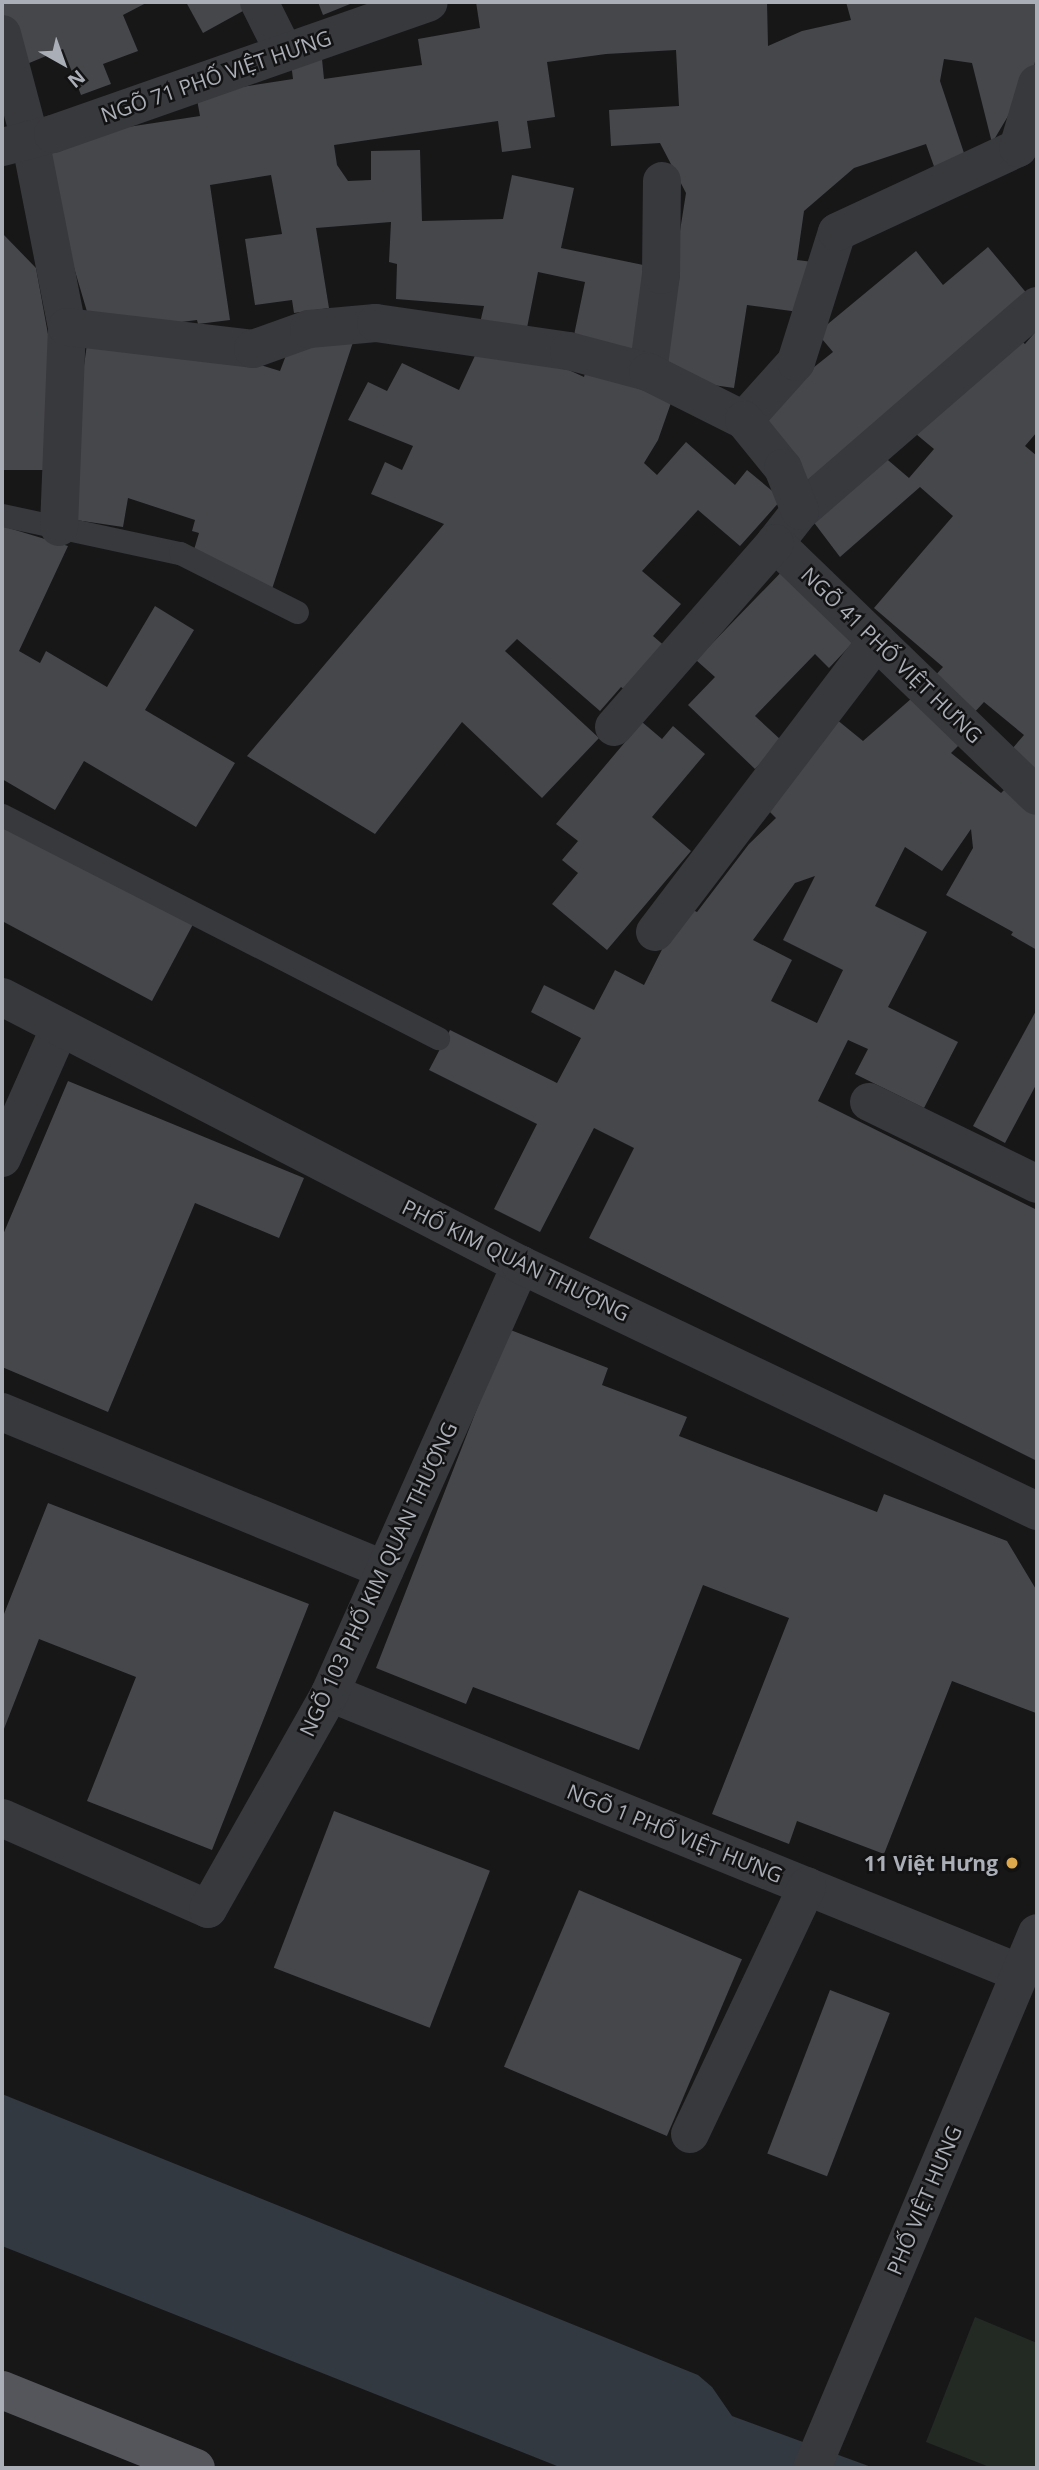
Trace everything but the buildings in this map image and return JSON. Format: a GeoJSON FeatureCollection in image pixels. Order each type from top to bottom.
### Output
{"type":"FeatureCollection","features":[{"type":"Feature","properties":{"kind":"main road"},"geometry":{"type":"LineString","coordinates":[[2,2390],[196,2468]]}},
{"type":"Feature","properties":{"kind":"street"},"geometry":{"type":"LineString","coordinates":[[259,2],[284,52]]}},
{"type":"Feature","properties":{"kind":"street","name":"NGÕ 71 PHỐ VIỆT HƯNG"},"geometry":{"type":"LineString","coordinates":[[16,143],[429,2]]}},
{"type":"Feature","properties":{"kind":"street"},"geometry":{"type":"LineString","coordinates":[[2,34],[16,143],[67,327],[59,527]]}},
{"type":"Feature","properties":{"kind":"street"},"geometry":{"type":"LineString","coordinates":[[744,419],[796,362],[837,232],[1018,149],[1037,84]]}},
{"type":"Feature","properties":{"kind":"street"},"geometry":{"type":"LineString","coordinates":[[648,372],[661,275],[663,181]]}},
{"type":"Feature","properties":{"kind":"street"},"geometry":{"type":"LineString","coordinates":[[614,727],[775,543],[800,510],[1037,306]]}},
{"type":"Feature","properties":{"kind":"street"},"geometry":{"type":"LineString","coordinates":[[67,327],[253,349],[309,329],[376,323],[569,351],[648,372],[744,419],[783,468],[800,510]]}},
{"type":"Feature","properties":{"kind":"street","name":"NGÕ 41 PHỐ VIỆT HƯNG"},"geometry":{"type":"LineString","coordinates":[[775,543],[1037,796]]}},
{"type":"Feature","properties":{"kind":"street"},"geometry":{"type":"LineString","coordinates":[[655,932],[877,640]]}},
{"type":"Feature","properties":{"kind":"street","name":"PHỐ KIM QUAN THƯỢNG"},"geometry":{"type":"LineString","coordinates":[[2,998],[521,1265],[1037,1511]]}},
{"type":"Feature","properties":{"kind":"street"},"geometry":{"type":"LineString","coordinates":[[2,1158],[60,1027]]}},
{"type":"Feature","properties":{"kind":"street"},"geometry":{"type":"LineString","coordinates":[[869,1102],[1037,1184]]}},
{"type":"Feature","properties":{"kind":"street","name":"NGÕ 103 PHỐ KIM QUAN THƯỢNG"},"geometry":{"type":"LineString","coordinates":[[2,1818],[208,1909],[330,1693],[521,1265]]}},
{"type":"Feature","properties":{"kind":"street"},"geometry":{"type":"LineString","coordinates":[[2,1412],[385,1570]]}},
{"type":"Feature","properties":{"kind":"street","name":"NGÕ 1 PHỐ VIỆT HƯNG"},"geometry":{"type":"LineString","coordinates":[[330,1693],[1020,1973]]}},
{"type":"Feature","properties":{"kind":"street"},"geometry":{"type":"LineString","coordinates":[[690,2134],[807,1886]]}},
{"type":"Feature","properties":{"kind":"street","name":"PHỐ VIỆT HƯNG"},"geometry":{"type":"LineString","coordinates":[[817,2454],[1037,1933]]}},
{"type":"Feature","properties":{"kind":"lane"},"geometry":{"type":"LineString","coordinates":[[2,515],[180,553],[297,612]]}},
{"type":"Feature","properties":{"kind":"lane"},"geometry":{"type":"LineString","coordinates":[[2,815],[438,1038]]}},
{"type":"Feature","properties":{"kind":"shaded area"},"geometry":{"type":"Polygon","coordinates":[[[2,2094],[698,2375],[712,2387],[732,2416],[874,2468],[562,2468],[2,2246],[2,2094]]]}},
{"type":"Feature","properties":{"kind":"shaded area"},"geometry":{"type":"Polygon","coordinates":[[[975,2317],[1037,2343],[1037,2468],[992,2468],[926,2442],[975,2317]]]}},
{"type":"Feature","properties":{"kind":"place","name":"11 Việt Hưng"},"geometry":{"type":"Point","coordinates":[1012,1863]}}]}
